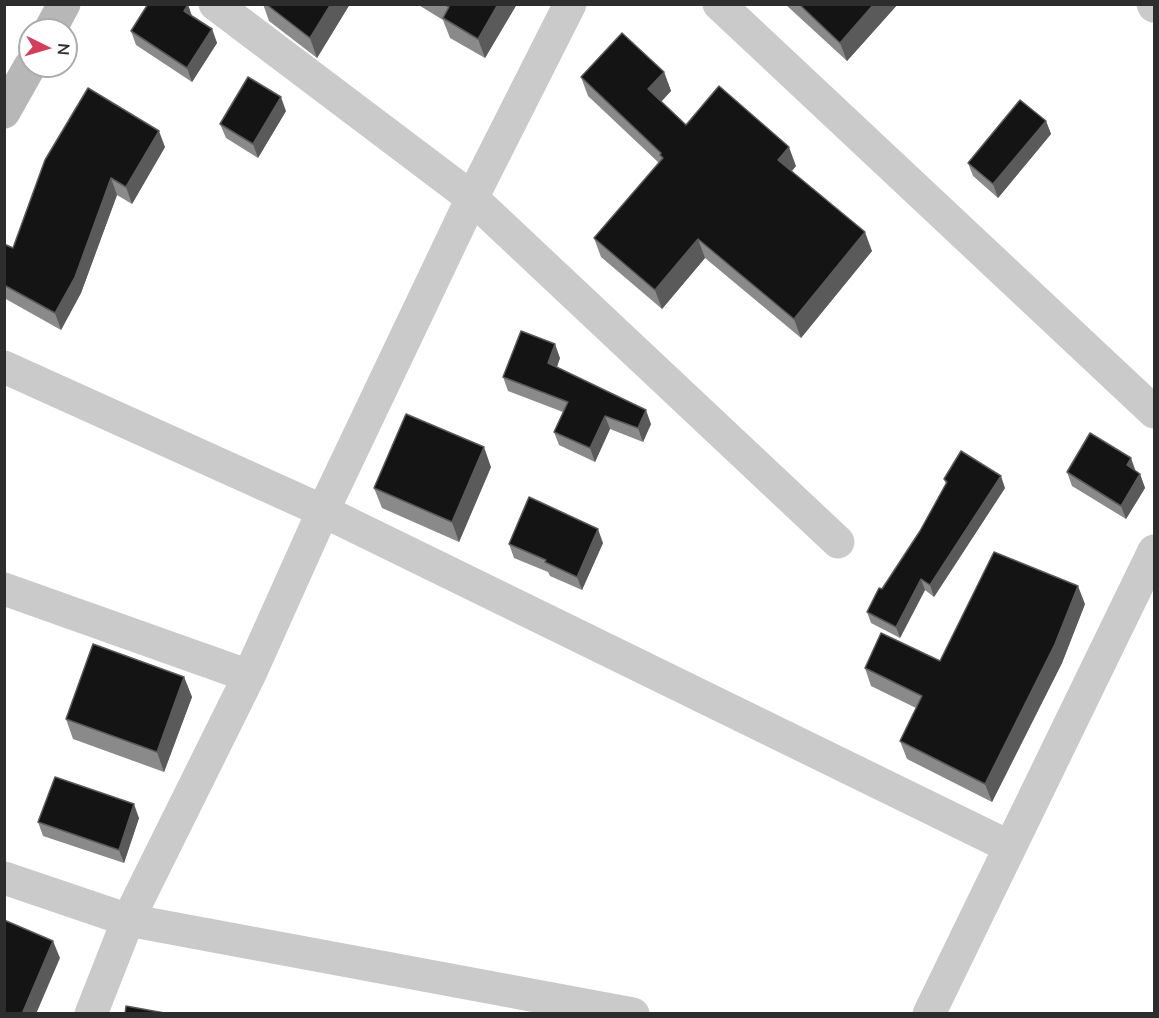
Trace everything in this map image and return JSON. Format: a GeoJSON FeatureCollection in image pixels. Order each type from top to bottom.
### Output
{"type":"FeatureCollection","features":[{"type":"Feature","properties":{"kind":"street"},"geometry":{"type":"LineString","coordinates":[[56,18],[64,4]]}},
{"type":"Feature","properties":{"kind":"street"},"geometry":{"type":"LineString","coordinates":[[215,4],[472,198],[838,542]]}},
{"type":"Feature","properties":{"kind":"street"},"geometry":{"type":"LineString","coordinates":[[91,1014],[128,920],[249,676],[322,511],[472,198],[570,4]]}},
{"type":"Feature","properties":{"kind":"street"},"geometry":{"type":"LineString","coordinates":[[718,4],[1155,412]]}},
{"type":"Feature","properties":{"kind":"street"},"geometry":{"type":"LineString","coordinates":[[4,112],[23,78]]}},
{"type":"Feature","properties":{"kind":"street"},"geometry":{"type":"LineString","coordinates":[[4,367],[322,511],[1010,847]]}},
{"type":"Feature","properties":{"kind":"street"},"geometry":{"type":"LineString","coordinates":[[929,1014],[1155,551]]}},
{"type":"Feature","properties":{"kind":"street"},"geometry":{"type":"LineString","coordinates":[[4,589],[249,676]]}},
{"type":"Feature","properties":{"kind":"street"},"geometry":{"type":"LineString","coordinates":[[4,878],[128,920],[633,1014]]}},
{"type":"Feature","properties":{"kind":"building"},"geometry":{"type":"Polygon","coordinates":[[[148,4],[187,4],[184,11],[212,29],[187,68],[131,31],[148,4]]]}},
{"type":"Feature","properties":{"kind":"building"},"geometry":{"type":"Polygon","coordinates":[[[266,4],[331,4],[310,38],[266,4]]]}},
{"type":"Feature","properties":{"kind":"building"},"geometry":{"type":"Polygon","coordinates":[[[444,4],[498,4],[478,39],[443,18],[449,7],[444,4]]]}},
{"type":"Feature","properties":{"kind":"building"},"geometry":{"type":"Polygon","coordinates":[[[799,4],[874,4],[840,43],[799,4]]]}},
{"type":"Feature","properties":{"kind":"building"},"geometry":{"type":"Polygon","coordinates":[[[622,33],[664,72],[648,89],[686,125],[719,86],[789,147],[778,160],[865,232],[794,319],[698,239],[655,290],[594,238],[663,158],[661,153],[581,77],[622,33]]]}},
{"type":"Feature","properties":{"kind":"building"},"geometry":{"type":"Polygon","coordinates":[[[248,77],[281,97],[253,144],[220,124],[248,77]]]}},
{"type":"Feature","properties":{"kind":"building"},"geometry":{"type":"Polygon","coordinates":[[[88,88],[159,131],[126,187],[111,178],[75,277],[55,313],[4,285],[4,244],[13,248],[45,160],[88,88]]]}},
{"type":"Feature","properties":{"kind":"building"},"geometry":{"type":"Polygon","coordinates":[[[1020,100],[1046,121],[993,184],[968,163],[1020,100]]]}},
{"type":"Feature","properties":{"kind":"building"},"geometry":{"type":"Polygon","coordinates":[[[521,331],[555,344],[548,363],[646,410],[638,428],[605,416],[590,448],[554,432],[568,402],[503,377],[521,331]]]}},
{"type":"Feature","properties":{"kind":"building"},"geometry":{"type":"Polygon","coordinates":[[[406,414],[484,447],[452,522],[374,488],[406,414]]]}},
{"type":"Feature","properties":{"kind":"building"},"geometry":{"type":"Polygon","coordinates":[[[1090,433],[1131,458],[1127,465],[1140,474],[1121,506],[1067,472],[1090,433]]]}},
{"type":"Feature","properties":{"kind":"building"},"geometry":{"type":"Polygon","coordinates":[[[961,451],[1001,476],[930,585],[921,579],[896,627],[867,612],[879,588],[882,589],[920,531],[947,482],[944,479],[961,451]]]}},
{"type":"Feature","properties":{"kind":"building"},"geometry":{"type":"Polygon","coordinates":[[[529,497],[598,529],[577,577],[509,544],[529,497]]]}},
{"type":"Feature","properties":{"kind":"building"},"geometry":{"type":"Polygon","coordinates":[[[994,552],[1078,586],[1055,644],[985,784],[900,741],[922,696],[865,668],[881,633],[940,661],[994,552]]]}},
{"type":"Feature","properties":{"kind":"building"},"geometry":{"type":"Polygon","coordinates":[[[93,644],[184,677],[157,752],[66,719],[93,644]]]}},
{"type":"Feature","properties":{"kind":"building"},"geometry":{"type":"Polygon","coordinates":[[[55,777],[134,804],[119,850],[38,822],[55,777]]]}},
{"type":"Feature","properties":{"kind":"building"},"geometry":{"type":"Polygon","coordinates":[[[4,920],[53,941],[22,1014],[4,1014],[4,920]]]}},
{"type":"Feature","properties":{"kind":"building"},"geometry":{"type":"Polygon","coordinates":[[[126,1006],[170,1014],[125,1014],[126,1006]]]}}]}
